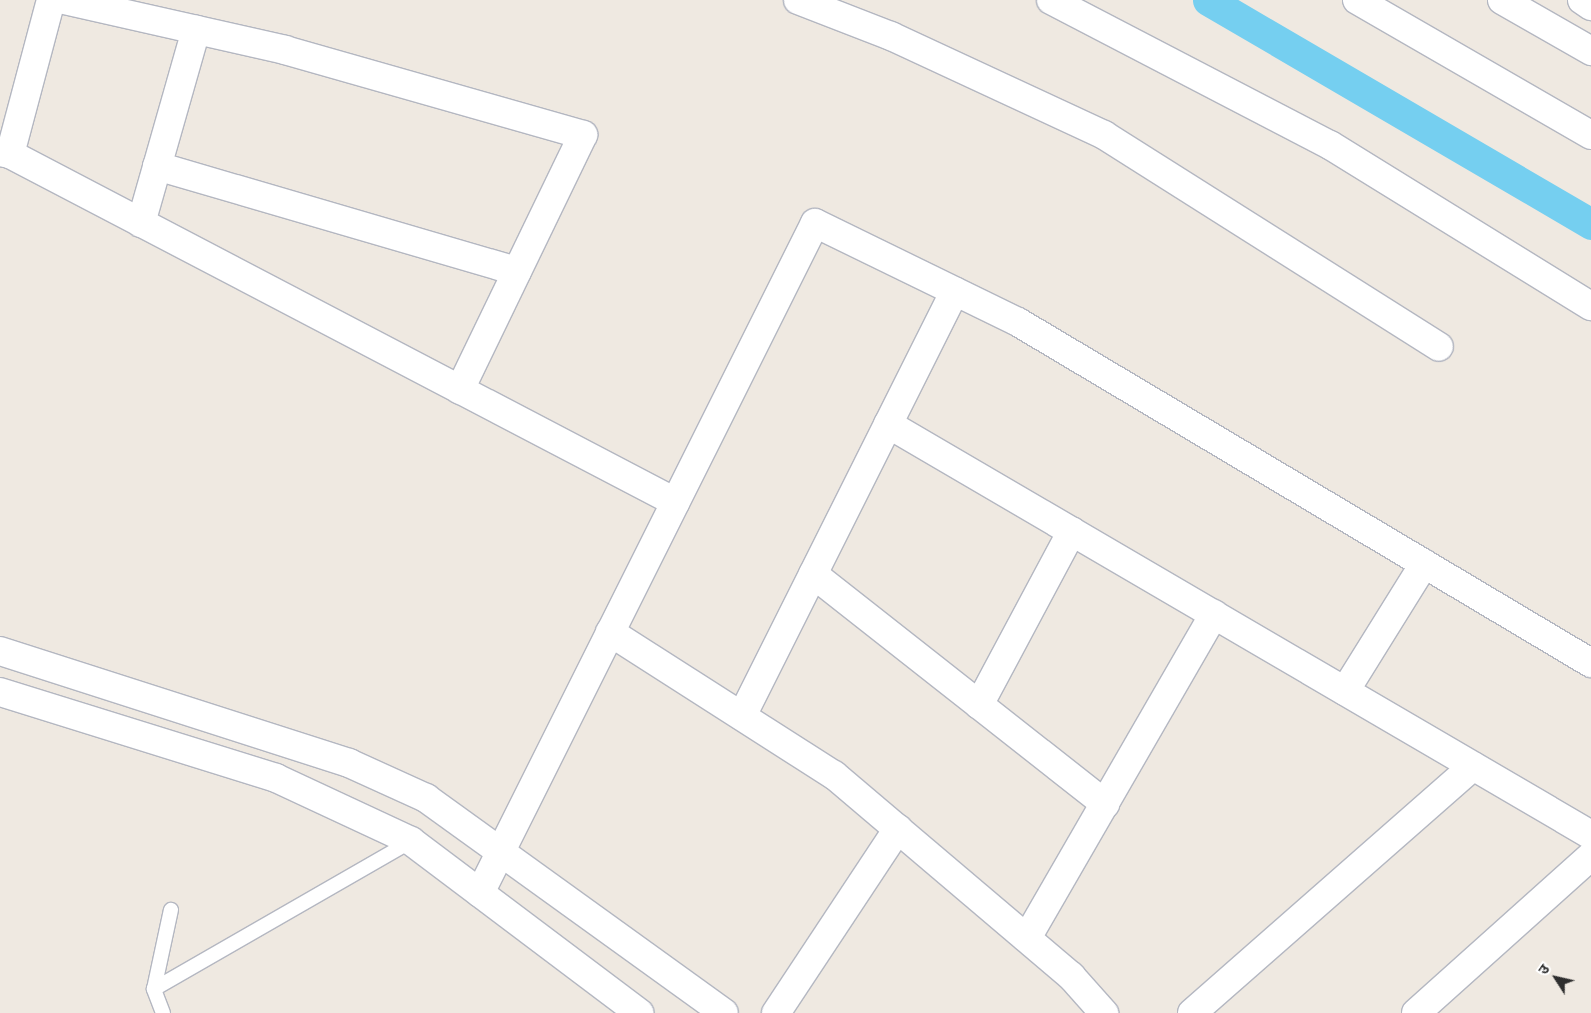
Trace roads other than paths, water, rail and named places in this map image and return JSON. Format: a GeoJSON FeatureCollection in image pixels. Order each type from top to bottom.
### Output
{"type":"FeatureCollection","features":[{"type":"Feature","properties":{"kind":"street"},"geometry":{"type":"LineString","coordinates":[[51,0],[5,153],[675,502]]}},
{"type":"Feature","properties":{"kind":"street"},"geometry":{"type":"LineString","coordinates":[[64,0],[285,50],[583,135],[460,390]]}},
{"type":"Feature","properties":{"kind":"street"},"geometry":{"type":"LineString","coordinates":[[798,0],[891,36],[1104,135],[1439,347]]}},
{"type":"Feature","properties":{"kind":"street"},"geometry":{"type":"LineString","coordinates":[[1051,0],[1330,145],[1591,306]]}},
{"type":"Feature","properties":{"kind":"street"},"geometry":{"type":"LineString","coordinates":[[1357,0],[1591,135]]}},
{"type":"Feature","properties":{"kind":"street"},"geometry":{"type":"LineString","coordinates":[[1502,0],[1591,51]]}},
{"type":"Feature","properties":{"kind":"street"},"geometry":{"type":"LineString","coordinates":[[1582,0],[1591,6]]}},
{"type":"Feature","properties":{"kind":"street"},"geometry":{"type":"LineString","coordinates":[[141,223],[196,30]]}},
{"type":"Feature","properties":{"kind":"street"},"geometry":{"type":"LineString","coordinates":[[157,166],[517,270]]}},
{"type":"Feature","properties":{"kind":"street"},"geometry":{"type":"LineString","coordinates":[[480,893],[815,223],[1018,322],[1591,663]]}},
{"type":"Feature","properties":{"kind":"street"},"geometry":{"type":"LineString","coordinates":[[742,716],[955,291]]}},
{"type":"Feature","properties":{"kind":"street"},"geometry":{"type":"LineString","coordinates":[[888,424],[1591,834]]}},
{"type":"Feature","properties":{"kind":"street"},"geometry":{"type":"LineString","coordinates":[[980,705],[1072,531]]}},
{"type":"Feature","properties":{"kind":"street"},"geometry":{"type":"LineString","coordinates":[[1345,691],[1424,564]]}},
{"type":"Feature","properties":{"kind":"street"},"geometry":{"type":"LineString","coordinates":[[813,574],[1105,804]]}},
{"type":"Feature","properties":{"kind":"street"},"geometry":{"type":"LineString","coordinates":[[1027,938],[1214,614]]}},
{"type":"Feature","properties":{"kind":"street"},"geometry":{"type":"LineString","coordinates":[[610,632],[834,775],[1071,976],[1104,1013]]}},
{"type":"Feature","properties":{"kind":"street"},"geometry":{"type":"LineString","coordinates":[[0,651],[160,700],[349,763],[426,798],[724,1013]]}},
{"type":"Feature","properties":{"kind":"street"},"geometry":{"type":"LineString","coordinates":[[0,692],[276,778],[411,841],[639,1013]]}},
{"type":"Feature","properties":{"kind":"street"},"geometry":{"type":"LineString","coordinates":[[1192,1013],[1474,766]]}},
{"type":"Feature","properties":{"kind":"street"},"geometry":{"type":"LineString","coordinates":[[776,1013],[898,829]]}},
{"type":"Feature","properties":{"kind":"street"},"geometry":{"type":"LineString","coordinates":[[1416,1013],[1591,856]]}},
{"type":"Feature","properties":{"kind":"lane"},"geometry":{"type":"LineString","coordinates":[[154,989],[411,841]]}},
{"type":"Feature","properties":{"kind":"lane"},"geometry":{"type":"LineString","coordinates":[[163,1013],[154,989],[171,910]]}},
{"type":"Feature","properties":{"kind":"waterway"},"geometry":{"type":"LineString","coordinates":[[1208,0],[1591,224]]}}]}
